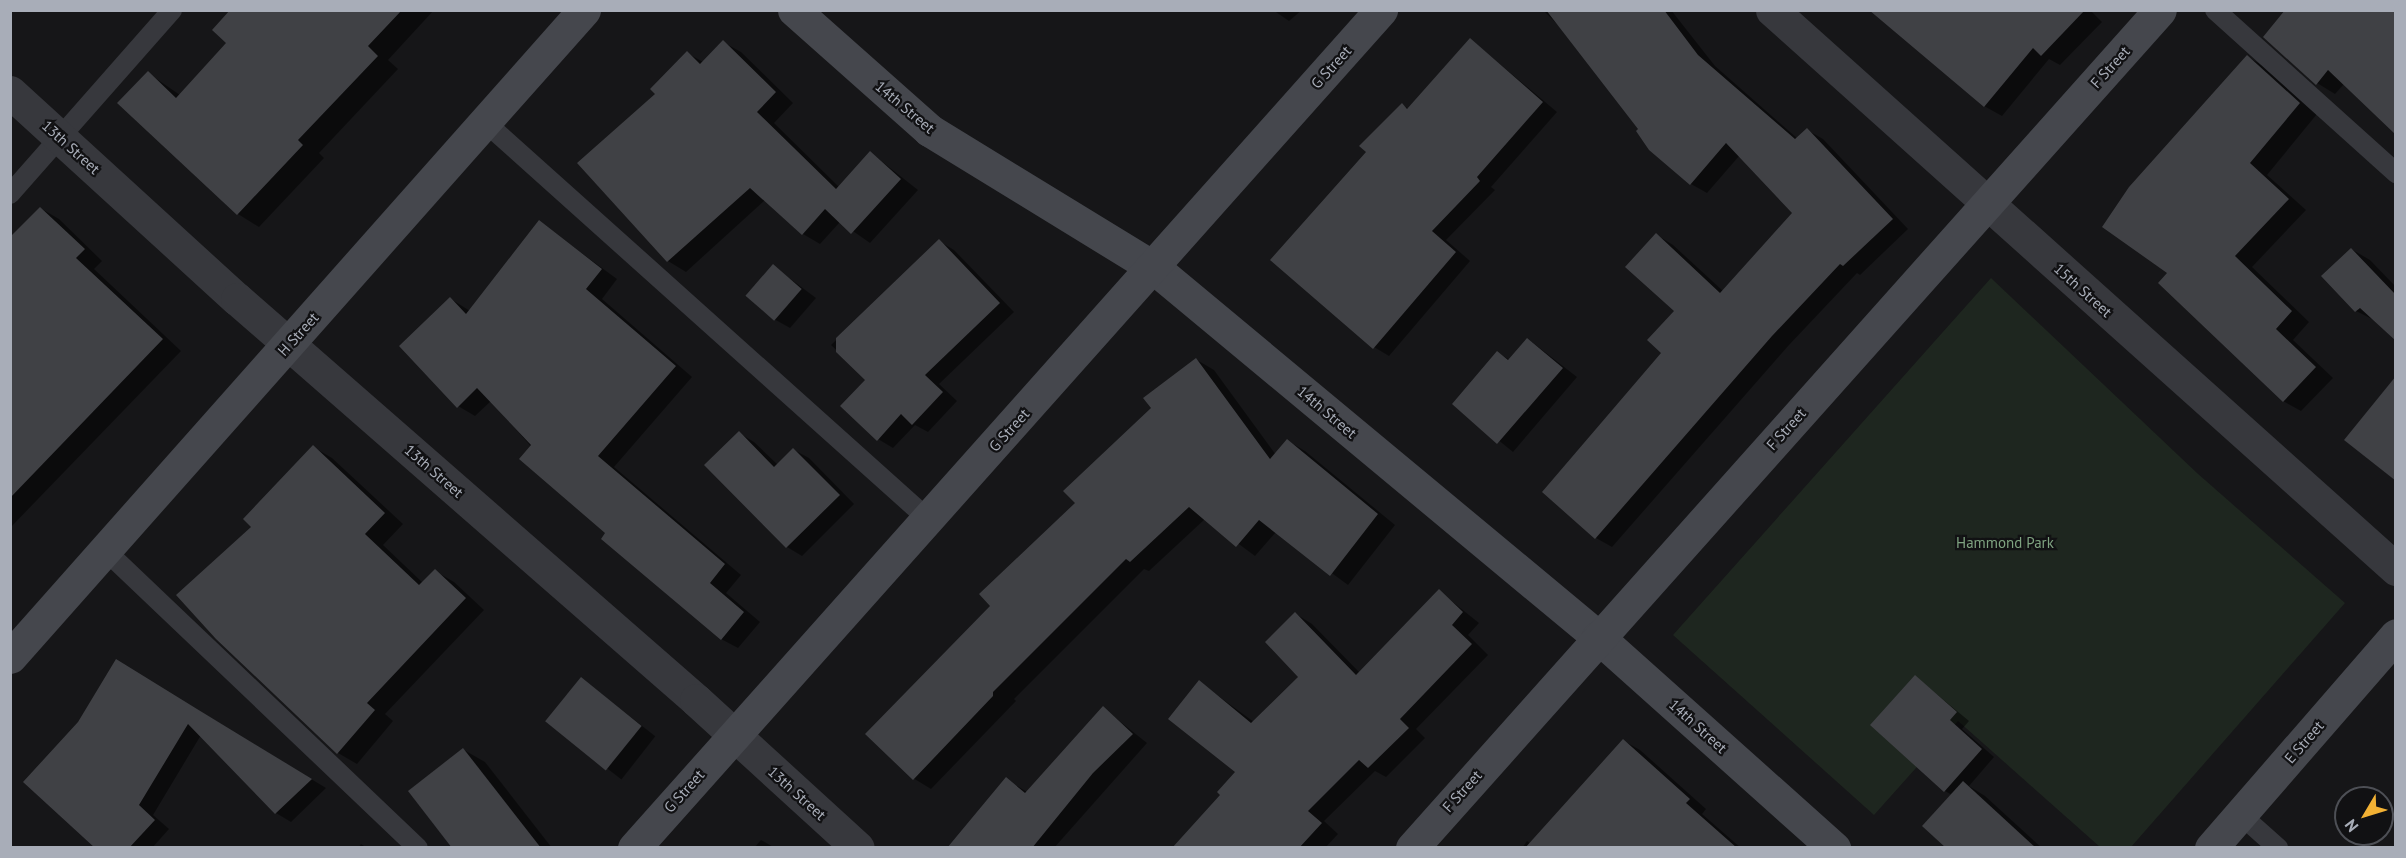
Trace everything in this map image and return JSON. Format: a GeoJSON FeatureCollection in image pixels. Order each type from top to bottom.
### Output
{"type":"FeatureCollection","features":[{"type":"Feature","properties":{"kind":"street","name":"H Street"},"geometry":{"type":"LineString","coordinates":[[10,657],[584,10]]}},
{"type":"Feature","properties":{"kind":"street","name":"14th Street"},"geometry":{"type":"LineString","coordinates":[[795,10],[929,130],[1154,267],[1598,637],[1828,846]]}},
{"type":"Feature","properties":{"kind":"street","name":"G Street"},"geometry":{"type":"LineString","coordinates":[[634,848],[929,520],[1381,10]]}},
{"type":"Feature","properties":{"kind":"street","name":"15th Street"},"geometry":{"type":"LineString","coordinates":[[1772,10],[2396,569]]}},
{"type":"Feature","properties":{"kind":"street","name":"F Street"},"geometry":{"type":"LineString","coordinates":[[1412,848],[2160,10]]}},
{"type":"Feature","properties":{"kind":"street","name":"13th Street"},"geometry":{"type":"LineString","coordinates":[[10,92],[289,345],[858,848]]}},
{"type":"Feature","properties":{"kind":"street","name":"E Street"},"geometry":{"type":"LineString","coordinates":[[2211,848],[2396,635]]}},
{"type":"Feature","properties":{"kind":"lane"},"geometry":{"type":"LineString","coordinates":[[10,194],[172,10]]}},
{"type":"Feature","properties":{"kind":"lane"},"geometry":{"type":"LineString","coordinates":[[2215,10],[2396,173]]}},
{"type":"Feature","properties":{"kind":"lane"},"geometry":{"type":"LineString","coordinates":[[485,122],[929,520]]}},
{"type":"Feature","properties":{"kind":"lane"},"geometry":{"type":"LineString","coordinates":[[105,550],[418,848]]}},
{"type":"Feature","properties":{"kind":"lane"},"geometry":{"type":"LineString","coordinates":[[2241,815],[2278,848]]}},
{"type":"Feature","properties":{"kind":"green space","name":"Hammond Park"},"geometry":{"type":"Polygon","coordinates":[[[1991,278],[2197,473],[2345,603],[2131,847],[2100,847],[1958,721],[1874,815],[1673,635],[1991,278]]]}},
{"type":"Feature","properties":{"kind":"building"},"geometry":{"type":"Polygon","coordinates":[[[230,10],[402,10],[368,46],[378,56],[298,140],[303,145],[237,215],[117,103],[148,71],[176,98],[226,43],[212,30],[230,10]]]}},
{"type":"Feature","properties":{"kind":"building"},"geometry":{"type":"Polygon","coordinates":[[[1546,10],[1664,10],[1698,55],[1795,139],[1807,128],[1893,219],[1843,266],[1840,264],[1772,336],[1595,539],[1542,492],[1661,353],[1647,340],[1674,311],[1625,267],[1656,233],[1720,293],[1792,213],[1726,143],[1690,185],[1649,150],[1636,131],[1638,129],[1546,10]]]}},
{"type":"Feature","properties":{"kind":"building"},"geometry":{"type":"Polygon","coordinates":[[[1869,10],[2085,10],[2041,56],[2033,48],[1984,107],[1869,10]]]}},
{"type":"Feature","properties":{"kind":"building"},"geometry":{"type":"Polygon","coordinates":[[[2285,10],[2396,10],[2396,135],[2328,70],[2316,85],[2263,37],[2285,10]]]}},
{"type":"Feature","properties":{"kind":"building"},"geometry":{"type":"Polygon","coordinates":[[[1470,38],[1543,102],[1477,177],[1480,181],[1432,231],[1456,252],[1373,349],[1270,260],[1366,152],[1359,146],[1402,103],[1407,109],[1470,38]]]}},
{"type":"Feature","properties":{"kind":"building"},"geometry":{"type":"Polygon","coordinates":[[[723,40],[776,92],[757,112],[836,189],[870,151],[901,179],[851,234],[825,209],[802,235],[750,188],[667,262],[577,163],[655,94],[650,89],[687,51],[700,64],[723,40]]]}},
{"type":"Feature","properties":{"kind":"building"},"geometry":{"type":"Polygon","coordinates":[[[2247,55],[2300,103],[2250,163],[2289,199],[2235,256],[2292,311],[2276,329],[2316,367],[2283,402],[2158,283],[2167,273],[2102,227],[2129,187],[2247,55]]]}},
{"type":"Feature","properties":{"kind":"building"},"geometry":{"type":"Polygon","coordinates":[[[40,207],[85,249],[76,258],[163,339],[10,498],[10,237],[40,207]]]}},
{"type":"Feature","properties":{"kind":"building"},"geometry":{"type":"Polygon","coordinates":[[[539,220],[602,269],[586,289],[676,366],[598,456],[725,564],[710,583],[744,612],[721,640],[601,539],[605,533],[519,459],[531,445],[477,388],[457,408],[399,346],[450,297],[466,314],[539,220]]]}},
{"type":"Feature","properties":{"kind":"building"},"geometry":{"type":"Polygon","coordinates":[[[939,239],[1000,303],[925,375],[943,392],[912,425],[901,414],[877,441],[840,406],[865,380],[836,352],[836,338],[939,239]]]}},
{"type":"Feature","properties":{"kind":"building"},"geometry":{"type":"Polygon","coordinates":[[[2351,248],[2396,295],[2396,341],[2360,308],[2355,312],[2321,276],[2351,248]]]}},
{"type":"Feature","properties":{"kind":"building"},"geometry":{"type":"Polygon","coordinates":[[[773,264],[802,289],[774,321],[745,296],[773,264]]]}},
{"type":"Feature","properties":{"kind":"building"},"geometry":{"type":"Polygon","coordinates":[[[1527,338],[1563,368],[1497,444],[1452,404],[1497,351],[1508,360],[1527,338]]]}},
{"type":"Feature","properties":{"kind":"building"},"geometry":{"type":"Polygon","coordinates":[[[1196,358],[1270,459],[1287,439],[1378,514],[1330,576],[1259,520],[1236,547],[1189,507],[1130,562],[1126,559],[993,692],[993,696],[913,780],[865,734],[990,606],[979,594],[1075,503],[1063,491],[1151,408],[1143,398],[1196,358]]]}},
{"type":"Feature","properties":{"kind":"building"},"geometry":{"type":"Polygon","coordinates":[[[2396,376],[2396,481],[2344,440],[2396,376]]]}},
{"type":"Feature","properties":{"kind":"building"},"geometry":{"type":"Polygon","coordinates":[[[739,431],[774,467],[793,448],[840,495],[786,548],[704,465],[739,431]]]}},
{"type":"Feature","properties":{"kind":"building"},"geometry":{"type":"Polygon","coordinates":[[[313,445],[385,513],[365,534],[419,585],[435,569],[466,598],[367,703],[375,710],[337,754],[216,639],[176,595],[251,527],[243,519],[313,445]]]}},
{"type":"Feature","properties":{"kind":"building"},"geometry":{"type":"Polygon","coordinates":[[[1439,589],[1463,612],[1452,625],[1472,644],[1400,719],[1409,728],[1368,768],[1359,760],[1308,811],[1322,823],[1299,848],[1172,848],[1220,795],[1217,792],[1235,772],[1168,719],[1199,680],[1251,723],[1298,677],[1265,642],[1295,612],[1356,675],[1439,589]]]}},
{"type":"Feature","properties":{"kind":"building"},"geometry":{"type":"Polygon","coordinates":[[[116,659],[312,779],[275,814],[188,724],[139,805],[155,820],[129,848],[95,848],[23,782],[78,722],[116,659]]]}},
{"type":"Feature","properties":{"kind":"building"},"geometry":{"type":"Polygon","coordinates":[[[1915,675],[1957,712],[1950,720],[1982,749],[1944,792],[1870,725],[1915,675]]]}},
{"type":"Feature","properties":{"kind":"building"},"geometry":{"type":"Polygon","coordinates":[[[581,677],[642,726],[606,770],[545,721],[581,677]]]}},
{"type":"Feature","properties":{"kind":"building"},"geometry":{"type":"Polygon","coordinates":[[[1103,706],[1133,734],[1093,773],[1032,848],[947,848],[1006,777],[1025,793],[1103,706]]]}},
{"type":"Feature","properties":{"kind":"building"},"geometry":{"type":"Polygon","coordinates":[[[1623,739],[1690,799],[1686,803],[1737,848],[1525,848],[1623,739]]]}},
{"type":"Feature","properties":{"kind":"building"},"geometry":{"type":"Polygon","coordinates":[[[463,748],[541,848],[452,848],[408,791],[463,748]]]}},
{"type":"Feature","properties":{"kind":"building"},"geometry":{"type":"Polygon","coordinates":[[[1963,781],[2036,848],[1946,848],[1922,826],[1963,781]]]}}]}
